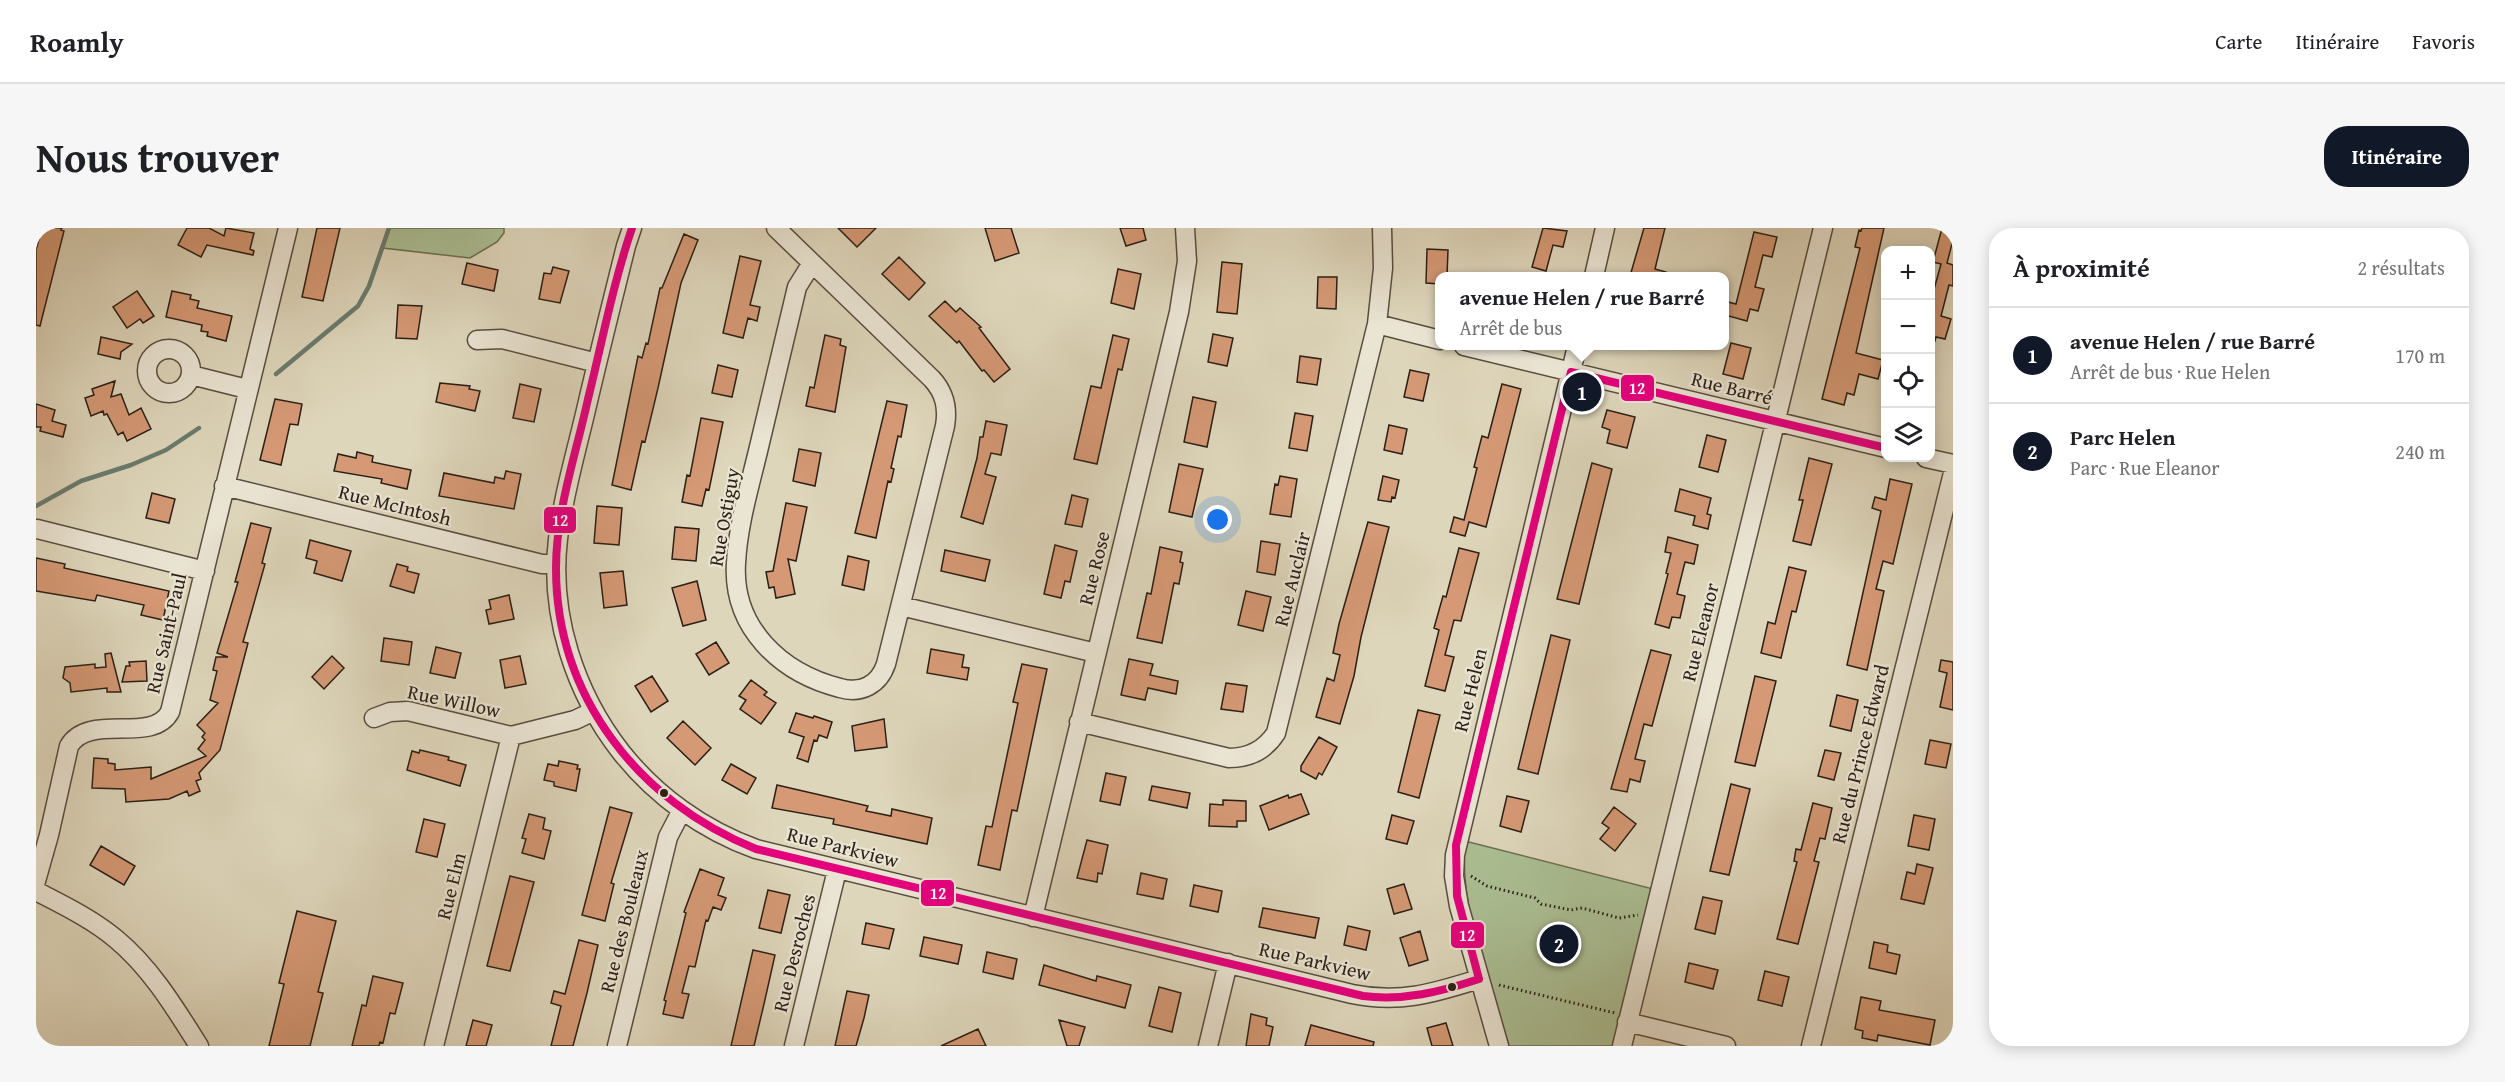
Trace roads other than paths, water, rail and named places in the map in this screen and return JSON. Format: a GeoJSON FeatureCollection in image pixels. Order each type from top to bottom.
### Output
{"type":"FeatureCollection","features":[{"type":"Feature","properties":{"kind":"street","name":"Rue Saint-Paul"},"geometry":{"type":"LineString","coordinates":[[36,881],[69,746],[74,738],[89,731],[155,725],[168,716],[288,228]]}},
{"type":"Feature","properties":{"kind":"street","name":"Rue Parkview"},"geometry":{"type":"LineString","coordinates":[[632,228],[566,494],[556,564],[558,602],[567,644],[578,676],[594,711],[616,746],[640,774],[682,810],[710,828],[748,846],[837,870],[1352,994],[1382,999],[1418,997],[1485,981]]}},
{"type":"Feature","properties":{"kind":"street","name":"Rue Ostiguy"},"geometry":{"type":"LineString","coordinates":[[776,228],[932,379],[945,400],[947,412],[945,426],[882,674],[870,686],[854,690],[820,682],[784,664],[757,636],[746,619],[736,581],[736,561],[743,518],[798,282],[812,263]]}},
{"type":"Feature","properties":{"kind":"street","name":"Rue Rose"},"geometry":{"type":"LineString","coordinates":[[1033,916],[1179,312],[1187,261],[1185,228]]}},
{"type":"Feature","properties":{"kind":"street","name":"Rue Auclair"},"geometry":{"type":"LineString","coordinates":[[1079,722],[1229,758],[1253,754],[1273,738],[1282,715],[1377,324],[1383,268],[1382,228]]}},
{"type":"Feature","properties":{"kind":"street"},"geometry":{"type":"LineString","coordinates":[[1595,272],[1605,228]]}},
{"type":"Feature","properties":{"kind":"street","name":"Rue Eleanor"},"geometry":{"type":"LineString","coordinates":[[1622,1046],[1624,1018],[1776,422],[1822,228]]}},
{"type":"Feature","properties":{"kind":"street"},"geometry":{"type":"LineString","coordinates":[[1377,324],[1435,338]]}},
{"type":"Feature","properties":{"kind":"street"},"geometry":{"type":"LineString","coordinates":[[477,340],[501,339],[597,363]]}},
{"type":"Feature","properties":{"kind":"street","name":"Rue Barré"},"geometry":{"type":"LineString","coordinates":[[1484,350],[1881,447]]}},
{"type":"Feature","properties":{"kind":"street","name":"Rue Helen"},"geometry":{"type":"LineString","coordinates":[[1499,1046],[1485,981],[1457,896],[1454,865],[1456,845],[1576,350]]}},
{"type":"Feature","properties":{"kind":"street"},"geometry":{"type":"LineString","coordinates":[[190,375],[247,389]]}},
{"type":"Feature","properties":{"kind":"street"},"geometry":{"type":"LineString","coordinates":[[1935,460],[1953,464]]}},
{"type":"Feature","properties":{"kind":"street","name":"Rue du Prince Edward"},"geometry":{"type":"LineString","coordinates":[[1811,1046],[1953,473]]}},
{"type":"Feature","properties":{"kind":"street","name":"Rue McIntosh"},"geometry":{"type":"LineString","coordinates":[[224,486],[542,564],[556,564]]}},
{"type":"Feature","properties":{"kind":"street"},"geometry":{"type":"LineString","coordinates":[[37,529],[204,571]]}},
{"type":"Feature","properties":{"kind":"street"},"geometry":{"type":"LineString","coordinates":[[901,606],[1096,653]]}},
{"type":"Feature","properties":{"kind":"street","name":"Rue Willow"},"geometry":{"type":"LineString","coordinates":[[374,718],[390,712],[408,711],[511,736],[574,720],[594,711]]}},
{"type":"Feature","properties":{"kind":"street","name":"Rue Elm"},"geometry":{"type":"LineString","coordinates":[[434,1046],[511,736]]}},
{"type":"Feature","properties":{"kind":"street","name":"Rue des Bouleaux"},"geometry":{"type":"LineString","coordinates":[[617,1046],[668,837],[682,810]]}},
{"type":"Feature","properties":{"kind":"street","name":"Rue Desroches"},"geometry":{"type":"LineString","coordinates":[[794,1046],[837,870]]}},
{"type":"Feature","properties":{"kind":"street"},"geometry":{"type":"LineString","coordinates":[[36,891],[94,923],[132,953],[165,993],[199,1046]]}},
{"type":"Feature","properties":{"kind":"street"},"geometry":{"type":"LineString","coordinates":[[1208,1046],[1228,963]]}},
{"type":"Feature","properties":{"kind":"street"},"geometry":{"type":"LineString","coordinates":[[1624,1018],[1726,1046]]}},
{"type":"Feature","properties":{"kind":"waterway"},"geometry":{"type":"LineString","coordinates":[[276,374],[358,306],[369,286],[389,228]]}},
{"type":"Feature","properties":{"kind":"waterway"},"geometry":{"type":"LineString","coordinates":[[36,506],[81,481],[131,465],[166,450],[199,428]]}},
{"type":"Feature","properties":{"kind":"place","name":"avenue Helen / rue Barré"},"geometry":{"type":"Point","coordinates":[1582,392]}},
{"type":"Feature","properties":{"kind":"place","name":"Parc Helen"},"geometry":{"type":"Point","coordinates":[1559,944]}}]}
